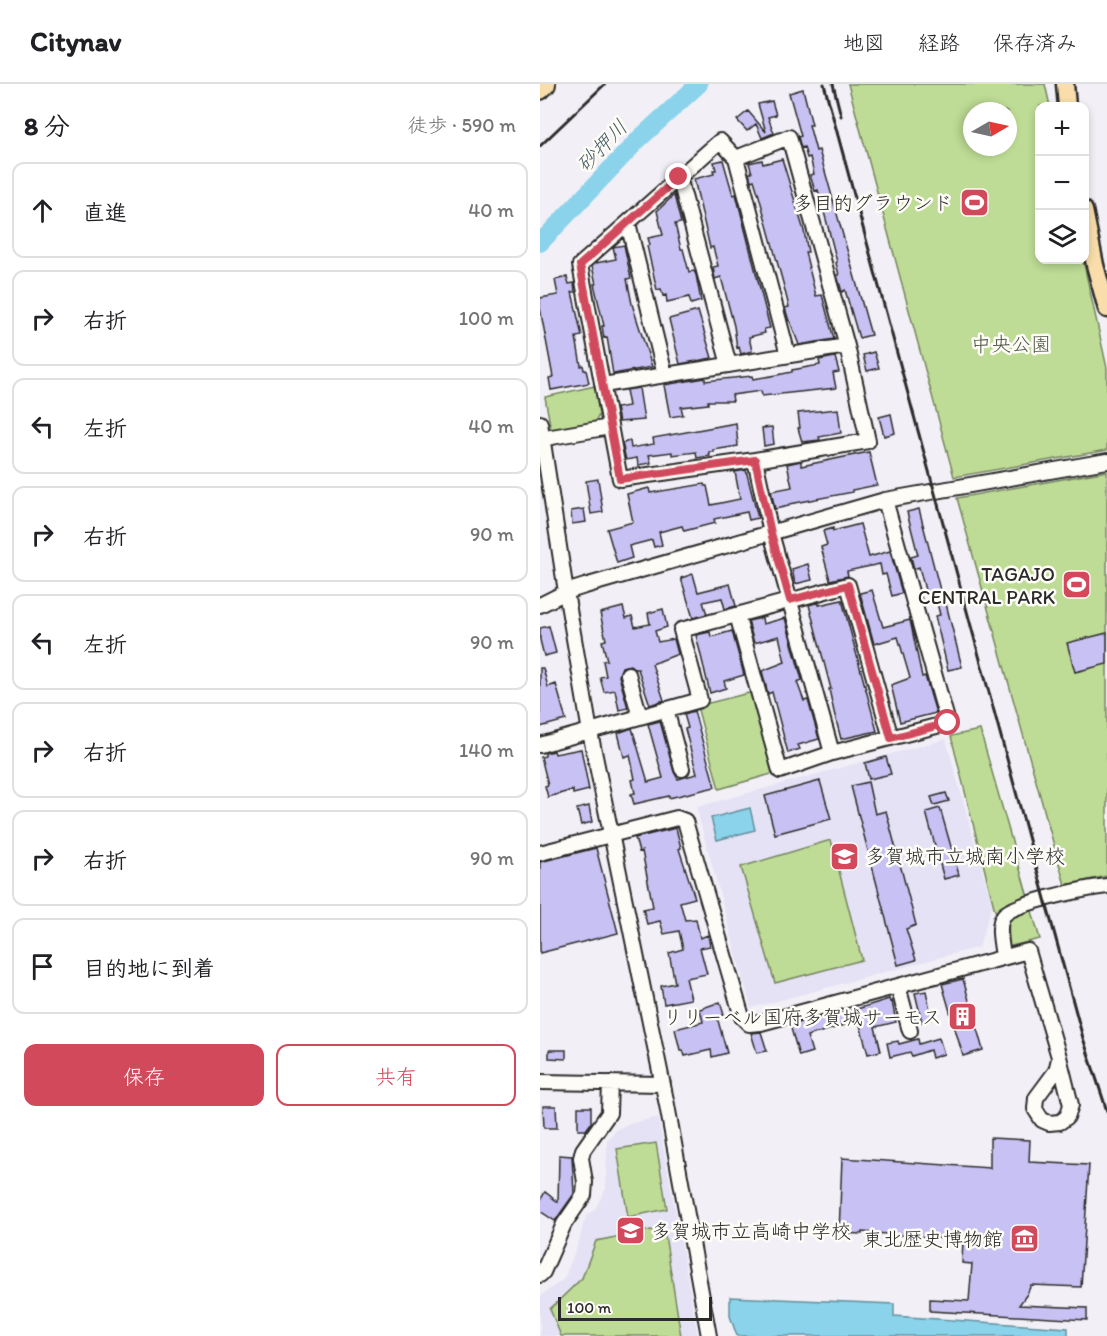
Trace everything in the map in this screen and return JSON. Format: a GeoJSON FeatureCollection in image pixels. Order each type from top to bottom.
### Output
{"type":"FeatureCollection","features":[{"type":"Feature","properties":{"kind":"highway"},"geometry":{"type":"LineString","coordinates":[[540,89],[545,84]]}},
{"type":"Feature","properties":{"kind":"main road"},"geometry":{"type":"LineString","coordinates":[[1065,84],[1067,102]]}},
{"type":"Feature","properties":{"kind":"main road"},"geometry":{"type":"LineString","coordinates":[[1089,235],[1107,309]]}},
{"type":"Feature","properties":{"kind":"street"},"geometry":{"type":"LineString","coordinates":[[736,158],[789,137],[847,346],[868,441],[620,479],[580,265],[720,141],[736,158],[788,355]]}},
{"type":"Feature","properties":{"kind":"street"},"geometry":{"type":"LineString","coordinates":[[679,177],[729,364]]}},
{"type":"Feature","properties":{"kind":"street"},"geometry":{"type":"LineString","coordinates":[[627,223],[665,375]]}},
{"type":"Feature","properties":{"kind":"street"},"geometry":{"type":"LineString","coordinates":[[603,385],[847,346]]}},
{"type":"Feature","properties":{"kind":"street"},"geometry":{"type":"LineString","coordinates":[[540,423],[590,732],[663,1084],[709,1336]]}},
{"type":"Feature","properties":{"kind":"street"},"geometry":{"type":"LineString","coordinates":[[541,439],[610,427]]}},
{"type":"Feature","properties":{"kind":"street"},"geometry":{"type":"LineString","coordinates":[[755,460],[771,533],[832,753]]}},
{"type":"Feature","properties":{"kind":"street"},"geometry":{"type":"LineString","coordinates":[[540,605],[566,592],[885,500],[1107,461]]}},
{"type":"Feature","properties":{"kind":"street"},"geometry":{"type":"LineString","coordinates":[[737,615],[780,771],[832,753],[948,723],[885,500]]}},
{"type":"Feature","properties":{"kind":"street"},"geometry":{"type":"LineString","coordinates":[[540,745],[700,700],[681,630],[848,585],[891,738]]}},
{"type":"Feature","properties":{"kind":"street"},"geometry":{"type":"LineString","coordinates":[[628,674],[640,717]]}},
{"type":"Feature","properties":{"kind":"street"},"geometry":{"type":"LineString","coordinates":[[666,709],[682,769]]}},
{"type":"Feature","properties":{"kind":"street"},"geometry":{"type":"LineString","coordinates":[[540,853],[676,818],[685,820],[742,1017],[749,1024],[761,1023],[1028,951],[1059,1059]]}},
{"type":"Feature","properties":{"kind":"street"},"geometry":{"type":"LineString","coordinates":[[1003,957],[1000,926],[1004,916],[1012,909],[1044,899],[1107,886]]}},
{"type":"Feature","properties":{"kind":"street"},"geometry":{"type":"LineString","coordinates":[[898,986],[910,1031]]}},
{"type":"Feature","properties":{"kind":"street"},"geometry":{"type":"LineString","coordinates":[[540,1082],[663,1084]]}},
{"type":"Feature","properties":{"kind":"street"},"geometry":{"type":"LineString","coordinates":[[540,1275],[567,1218],[584,1195],[585,1182],[581,1158],[583,1150],[609,1113],[610,1083]]}},
{"type":"Feature","properties":{"kind":"shaded area","name":"多賀城市立城南小学校"},"geometry":{"type":"Polygon","coordinates":[[[946,739],[992,905],[979,947],[751,1008],[696,807],[946,739]]]}},
{"type":"Feature","properties":{"kind":"shaded area","name":"多賀城市立高崎中学校"},"geometry":{"type":"Polygon","coordinates":[[[658,1117],[698,1336],[540,1336],[540,1296],[564,1279],[587,1215],[595,1209],[606,1188],[607,1140],[617,1129],[628,1124],[658,1117]]]}},
{"type":"Feature","properties":{"kind":"green space","name":"中央公園"},"geometry":{"type":"Polygon","coordinates":[[[848,84],[1045,84],[1049,102],[1035,102],[1035,264],[1084,264],[1107,368],[1107,450],[954,477],[848,84]]]}},
{"type":"Feature","properties":{"kind":"green space"},"geometry":{"type":"Polygon","coordinates":[[[595,386],[599,415],[595,422],[551,430],[545,397],[595,386]]]}},
{"type":"Feature","properties":{"kind":"green space"},"geometry":{"type":"Polygon","coordinates":[[[1107,471],[1107,876],[1065,885],[957,498],[1107,471]]]}},
{"type":"Feature","properties":{"kind":"green space"},"geometry":{"type":"Polygon","coordinates":[[[753,692],[775,773],[719,789],[697,706],[753,692]]]}},
{"type":"Feature","properties":{"kind":"green space"},"geometry":{"type":"Polygon","coordinates":[[[980,730],[1040,939],[1007,947],[994,907],[951,736],[980,730]]]}},
{"type":"Feature","properties":{"kind":"green space"},"geometry":{"type":"Polygon","coordinates":[[[831,840],[862,960],[775,983],[741,867],[831,840]]]}},
{"type":"Feature","properties":{"kind":"green space"},"geometry":{"type":"Polygon","coordinates":[[[656,1143],[667,1209],[628,1217],[617,1149],[656,1143]]]}},
{"type":"Feature","properties":{"kind":"green space"},"geometry":{"type":"Polygon","coordinates":[[[651,1230],[665,1235],[681,1336],[561,1336],[550,1309],[582,1278],[596,1241],[651,1230]]]}},
{"type":"Feature","properties":{"kind":"water"},"geometry":{"type":"Polygon","coordinates":[[[750,808],[755,830],[717,840],[711,818],[750,808]]]}},
{"type":"Feature","properties":{"kind":"water"},"geometry":{"type":"Polygon","coordinates":[[[730,1297],[894,1304],[894,1316],[1068,1328],[1068,1336],[737,1336],[730,1316],[730,1297]]]}},
{"type":"Feature","properties":{"kind":"building"},"geometry":{"type":"Polygon","coordinates":[[[803,89],[816,151],[819,150],[871,335],[859,338],[845,290],[842,292],[837,275],[839,275],[837,262],[827,223],[818,190],[815,191],[810,175],[814,174],[810,157],[807,158],[804,147],[801,148],[798,137],[801,136],[789,93],[803,89]]]}},
{"type":"Feature","properties":{"kind":"building"},"geometry":{"type":"Polygon","coordinates":[[[772,101],[776,115],[768,117],[774,133],[762,138],[756,124],[747,131],[737,120],[748,111],[766,132],[758,104],[772,101]]]}},
{"type":"Feature","properties":{"kind":"building"},"geometry":{"type":"Polygon","coordinates":[[[782,159],[804,231],[808,252],[805,252],[816,296],[822,295],[834,339],[799,345],[785,308],[789,307],[783,283],[759,196],[749,173],[752,173],[749,163],[762,160],[763,164],[782,159]]]}},
{"type":"Feature","properties":{"kind":"building"},"geometry":{"type":"Polygon","coordinates":[[[723,160],[733,195],[736,194],[770,328],[764,329],[765,333],[749,337],[752,351],[741,354],[739,347],[737,348],[734,326],[721,277],[715,279],[713,267],[718,266],[713,247],[710,248],[694,179],[714,174],[713,170],[716,170],[714,162],[723,160]]]}},
{"type":"Feature","properties":{"kind":"building"},"geometry":{"type":"Polygon","coordinates":[[[674,195],[681,223],[675,224],[681,249],[683,249],[689,272],[694,271],[696,275],[701,301],[691,304],[689,297],[667,302],[666,295],[663,296],[661,289],[657,290],[647,246],[650,245],[648,238],[663,235],[657,211],[674,195]]]}},
{"type":"Feature","properties":{"kind":"building"},"geometry":{"type":"Polygon","coordinates":[[[624,245],[631,278],[627,279],[632,304],[652,367],[613,374],[607,337],[604,338],[602,326],[604,326],[592,266],[616,259],[613,247],[624,245]]]}},
{"type":"Feature","properties":{"kind":"building"},"geometry":{"type":"Polygon","coordinates":[[[567,277],[569,284],[574,283],[575,292],[572,292],[582,336],[576,337],[581,366],[583,365],[586,370],[589,383],[551,390],[549,378],[553,377],[540,298],[558,295],[555,280],[567,277]]]}},
{"type":"Feature","properties":{"kind":"building"},"geometry":{"type":"Polygon","coordinates":[[[698,311],[712,358],[680,364],[669,319],[698,311]]]}},
{"type":"Feature","properties":{"kind":"building"},"geometry":{"type":"Polygon","coordinates":[[[874,352],[879,368],[867,371],[863,355],[874,352]]]}},
{"type":"Feature","properties":{"kind":"building"},"geometry":{"type":"Polygon","coordinates":[[[835,357],[839,372],[833,373],[836,388],[762,396],[761,391],[732,395],[733,401],[708,401],[708,404],[681,407],[683,415],[670,417],[664,385],[705,378],[705,381],[752,376],[753,379],[820,365],[819,360],[835,357]]]}},
{"type":"Feature","properties":{"kind":"building"},"geometry":{"type":"Polygon","coordinates":[[[639,388],[644,420],[619,422],[616,408],[629,406],[626,390],[639,388]]]}},
{"type":"Feature","properties":{"kind":"building"},"geometry":{"type":"Polygon","coordinates":[[[838,409],[841,433],[819,437],[820,440],[802,442],[798,428],[800,428],[798,413],[838,409]]]}},
{"type":"Feature","properties":{"kind":"building"},"geometry":{"type":"Polygon","coordinates":[[[891,414],[895,433],[884,436],[879,417],[891,414]]]}},
{"type":"Feature","properties":{"kind":"building"},"geometry":{"type":"Polygon","coordinates":[[[736,423],[738,446],[713,450],[714,452],[709,452],[710,456],[697,458],[696,452],[672,455],[672,452],[649,455],[651,463],[638,465],[637,458],[626,460],[622,443],[630,441],[631,448],[654,444],[653,438],[736,423]]]}},
{"type":"Feature","properties":{"kind":"building"},"geometry":{"type":"Polygon","coordinates":[[[772,427],[774,444],[764,446],[762,428],[772,427]]]}},
{"type":"Feature","properties":{"kind":"building"},"geometry":{"type":"Polygon","coordinates":[[[869,452],[877,485],[775,509],[771,491],[792,487],[787,464],[801,461],[801,466],[869,452]]]}},
{"type":"Feature","properties":{"kind":"building"},"geometry":{"type":"Polygon","coordinates":[[[746,470],[758,518],[749,520],[747,512],[714,519],[715,523],[684,531],[682,526],[659,532],[662,545],[654,547],[652,540],[629,546],[632,558],[617,563],[607,529],[633,522],[627,494],[649,488],[650,493],[704,484],[707,486],[711,505],[740,499],[735,472],[746,470]]]}},
{"type":"Feature","properties":{"kind":"building"},"geometry":{"type":"Polygon","coordinates":[[[598,479],[603,512],[591,514],[586,481],[598,479]]]}},
{"type":"Feature","properties":{"kind":"building"},"geometry":{"type":"Polygon","coordinates":[[[584,509],[586,522],[572,524],[571,511],[584,509]]]}},
{"type":"Feature","properties":{"kind":"building"},"geometry":{"type":"Polygon","coordinates":[[[919,509],[940,590],[926,594],[919,567],[914,569],[911,557],[918,555],[907,512],[919,509]]]}},
{"type":"Feature","properties":{"kind":"building"},"geometry":{"type":"Polygon","coordinates":[[[860,524],[869,557],[890,551],[902,593],[892,596],[886,574],[882,575],[880,564],[847,571],[848,576],[830,580],[821,547],[827,545],[823,531],[833,528],[833,531],[860,524]]]}},
{"type":"Feature","properties":{"kind":"building"},"geometry":{"type":"Polygon","coordinates":[[[808,564],[812,580],[795,584],[792,569],[808,564]]]}},
{"type":"Feature","properties":{"kind":"building"},"geometry":{"type":"Polygon","coordinates":[[[693,574],[698,592],[730,584],[736,606],[725,609],[722,598],[703,602],[707,614],[693,618],[681,578],[693,574]]]}},
{"type":"Feature","properties":{"kind":"building"},"geometry":{"type":"Polygon","coordinates":[[[872,590],[883,627],[910,620],[922,677],[925,676],[936,713],[900,722],[891,685],[910,678],[898,637],[874,644],[860,593],[872,590]]]}},
{"type":"Feature","properties":{"kind":"building"},"geometry":{"type":"Polygon","coordinates":[[[943,592],[962,667],[948,670],[935,616],[940,615],[935,595],[943,592]]]}},
{"type":"Feature","properties":{"kind":"building"},"geometry":{"type":"Polygon","coordinates":[[[842,600],[877,731],[841,739],[829,689],[831,689],[809,605],[842,600]]]}},
{"type":"Feature","properties":{"kind":"building"},"geometry":{"type":"Polygon","coordinates":[[[623,607],[626,618],[632,616],[635,627],[650,624],[648,613],[663,609],[667,627],[655,631],[658,642],[674,639],[678,654],[652,664],[664,700],[650,705],[638,669],[630,665],[622,667],[619,676],[628,708],[619,710],[615,690],[604,692],[600,677],[606,676],[603,661],[607,660],[602,641],[606,640],[600,613],[623,607]]]}},
{"type":"Feature","properties":{"kind":"building"},"geometry":{"type":"Polygon","coordinates":[[[762,618],[763,624],[785,618],[802,680],[797,682],[804,701],[808,700],[819,739],[798,745],[800,749],[788,753],[772,692],[768,694],[762,671],[785,662],[779,636],[754,643],[748,621],[762,618]]]}},
{"type":"Feature","properties":{"kind":"building"},"geometry":{"type":"Polygon","coordinates":[[[549,626],[556,653],[544,656],[540,628],[549,626]]]}},
{"type":"Feature","properties":{"kind":"building"},"geometry":{"type":"Polygon","coordinates":[[[732,631],[744,675],[724,681],[726,688],[710,693],[696,635],[710,632],[711,637],[732,631]]]}},
{"type":"Feature","properties":{"kind":"building"},"geometry":{"type":"Polygon","coordinates":[[[1107,633],[1107,664],[1075,672],[1067,643],[1107,633]]]}},
{"type":"Feature","properties":{"kind":"building"},"geometry":{"type":"Polygon","coordinates":[[[540,668],[543,668],[548,687],[556,684],[566,720],[540,727],[540,668]]]}},
{"type":"Feature","properties":{"kind":"building"},"geometry":{"type":"Polygon","coordinates":[[[694,711],[715,787],[634,804],[631,794],[635,793],[632,780],[635,779],[630,755],[624,757],[618,733],[632,728],[648,782],[663,778],[648,724],[660,721],[678,779],[697,774],[685,729],[688,728],[684,714],[694,711]]]}},
{"type":"Feature","properties":{"kind":"building"},"geometry":{"type":"Polygon","coordinates":[[[581,749],[589,790],[573,794],[573,790],[548,797],[545,786],[548,785],[541,757],[545,756],[545,753],[554,751],[555,754],[581,749]]]}},
{"type":"Feature","properties":{"kind":"building"},"geometry":{"type":"Polygon","coordinates":[[[886,757],[891,774],[869,779],[865,763],[886,757]]]}},
{"type":"Feature","properties":{"kind":"building"},"geometry":{"type":"Polygon","coordinates":[[[820,781],[831,819],[775,834],[765,796],[820,781]]]}},
{"type":"Feature","properties":{"kind":"building"},"geometry":{"type":"Polygon","coordinates":[[[868,782],[875,814],[886,811],[916,925],[906,929],[916,960],[898,965],[851,786],[868,782]]]}},
{"type":"Feature","properties":{"kind":"building"},"geometry":{"type":"Polygon","coordinates":[[[946,793],[949,801],[934,805],[931,797],[946,793]]]}},
{"type":"Feature","properties":{"kind":"building"},"geometry":{"type":"Polygon","coordinates":[[[589,806],[592,822],[581,825],[577,809],[589,806]]]}},
{"type":"Feature","properties":{"kind":"building"},"geometry":{"type":"Polygon","coordinates":[[[940,808],[959,875],[944,879],[926,812],[940,808]]]}},
{"type":"Feature","properties":{"kind":"building"},"geometry":{"type":"Polygon","coordinates":[[[676,828],[681,848],[679,849],[695,898],[680,902],[685,920],[696,919],[700,938],[708,935],[710,946],[700,948],[707,974],[686,978],[691,999],[664,1004],[661,986],[675,983],[669,953],[683,949],[679,931],[664,934],[660,921],[647,924],[643,909],[653,907],[642,851],[639,852],[635,838],[676,828]]]}},
{"type":"Feature","properties":{"kind":"building"},"geometry":{"type":"Polygon","coordinates":[[[596,848],[618,933],[540,953],[540,862],[596,848]]]}},
{"type":"Feature","properties":{"kind":"building","name":"リリーベル国府多賀城サーモス"},"geometry":{"type":"Polygon","coordinates":[[[963,979],[983,1050],[963,1056],[942,984],[963,979]]]}},
{"type":"Feature","properties":{"kind":"building"},"geometry":{"type":"Polygon","coordinates":[[[926,991],[932,1019],[922,1022],[915,993],[926,991]]]}},
{"type":"Feature","properties":{"kind":"building"},"geometry":{"type":"Polygon","coordinates":[[[889,999],[890,1002],[892,1001],[896,1022],[875,1027],[881,1051],[868,1054],[859,1021],[807,1036],[812,1052],[799,1056],[790,1025],[840,1011],[841,1014],[889,999]]]}},
{"type":"Feature","properties":{"kind":"building"},"geometry":{"type":"Polygon","coordinates":[[[720,1002],[724,1015],[717,1017],[727,1053],[712,1057],[711,1050],[685,1056],[683,1050],[680,1050],[675,1029],[703,1022],[700,1009],[720,1002]]]}},
{"type":"Feature","properties":{"kind":"building"},"geometry":{"type":"Polygon","coordinates":[[[761,1032],[767,1051],[757,1053],[751,1033],[761,1032]]]}},
{"type":"Feature","properties":{"kind":"building"},"geometry":{"type":"Polygon","coordinates":[[[939,1038],[944,1054],[932,1058],[930,1050],[912,1056],[910,1052],[890,1057],[887,1043],[898,1041],[899,1044],[918,1039],[919,1044],[939,1038]]]}},
{"type":"Feature","properties":{"kind":"building"},"geometry":{"type":"Polygon","coordinates":[[[549,1050],[566,1050],[566,1059],[549,1058],[549,1050]]]}},
{"type":"Feature","properties":{"kind":"building"},"geometry":{"type":"Polygon","coordinates":[[[543,1106],[556,1106],[557,1128],[544,1128],[543,1106]]]}},
{"type":"Feature","properties":{"kind":"building"},"geometry":{"type":"Polygon","coordinates":[[[578,1107],[591,1107],[591,1123],[586,1130],[578,1130],[578,1107]]]}},
{"type":"Feature","properties":{"kind":"building","name":"東北歴史博物館"},"geometry":{"type":"Polygon","coordinates":[[[990,1138],[1030,1140],[1029,1162],[1089,1165],[1081,1287],[1031,1285],[1019,1305],[1087,1308],[1087,1320],[930,1311],[930,1299],[969,1301],[972,1264],[962,1263],[963,1240],[862,1232],[862,1234],[839,1233],[842,1158],[990,1168],[990,1138]]]}},
{"type":"Feature","properties":{"kind":"building"},"geometry":{"type":"Polygon","coordinates":[[[559,1155],[572,1156],[574,1194],[555,1221],[540,1211],[540,1201],[545,1192],[558,1202],[559,1155]]]}},
{"type":"Feature","properties":{"kind":"waterway","name":"砂押川"},"geometry":{"type":"LineString","coordinates":[[540,243],[639,139],[699,84]]}},
{"type":"Feature","properties":{"kind":"railway"},"geometry":{"type":"LineString","coordinates":[[540,146],[605,84]]}},
{"type":"Feature","properties":{"kind":"railway"},"geometry":{"type":"LineString","coordinates":[[824,84],[1083,1038],[1107,1111]]}},
{"type":"Feature","properties":{"kind":"railway"},"geometry":{"type":"LineString","coordinates":[[833,84],[841,116]]}},
{"type":"Feature","properties":{"kind":"place","name":"多目的グラウンド"},"geometry":{"type":"Point","coordinates":[974,203]}},
{"type":"Feature","properties":{"kind":"place","name":"TAGAJO CENTRAL PARK"},"geometry":{"type":"Point","coordinates":[1076,585]}},
{"type":"Feature","properties":{"kind":"place","name":"多賀城市立城南小学校"},"geometry":{"type":"Point","coordinates":[844,856]}},
{"type":"Feature","properties":{"kind":"place","name":"リリーベル国府多賀城サーモス"},"geometry":{"type":"Point","coordinates":[963,1017]}},
{"type":"Feature","properties":{"kind":"place","name":"多賀城市立高崎中学校"},"geometry":{"type":"Point","coordinates":[630,1231]}},
{"type":"Feature","properties":{"kind":"place","name":"東北歴史博物館"},"geometry":{"type":"Point","coordinates":[1024,1239]}},
{"type":"Feature","properties":{"kind":"route"},"geometry":{"type":"LineString","coordinates":[[679,177],[580,265],[620,479],[755,460],[771,533],[790,600],[848,585],[891,738],[948,723]]}}]}
